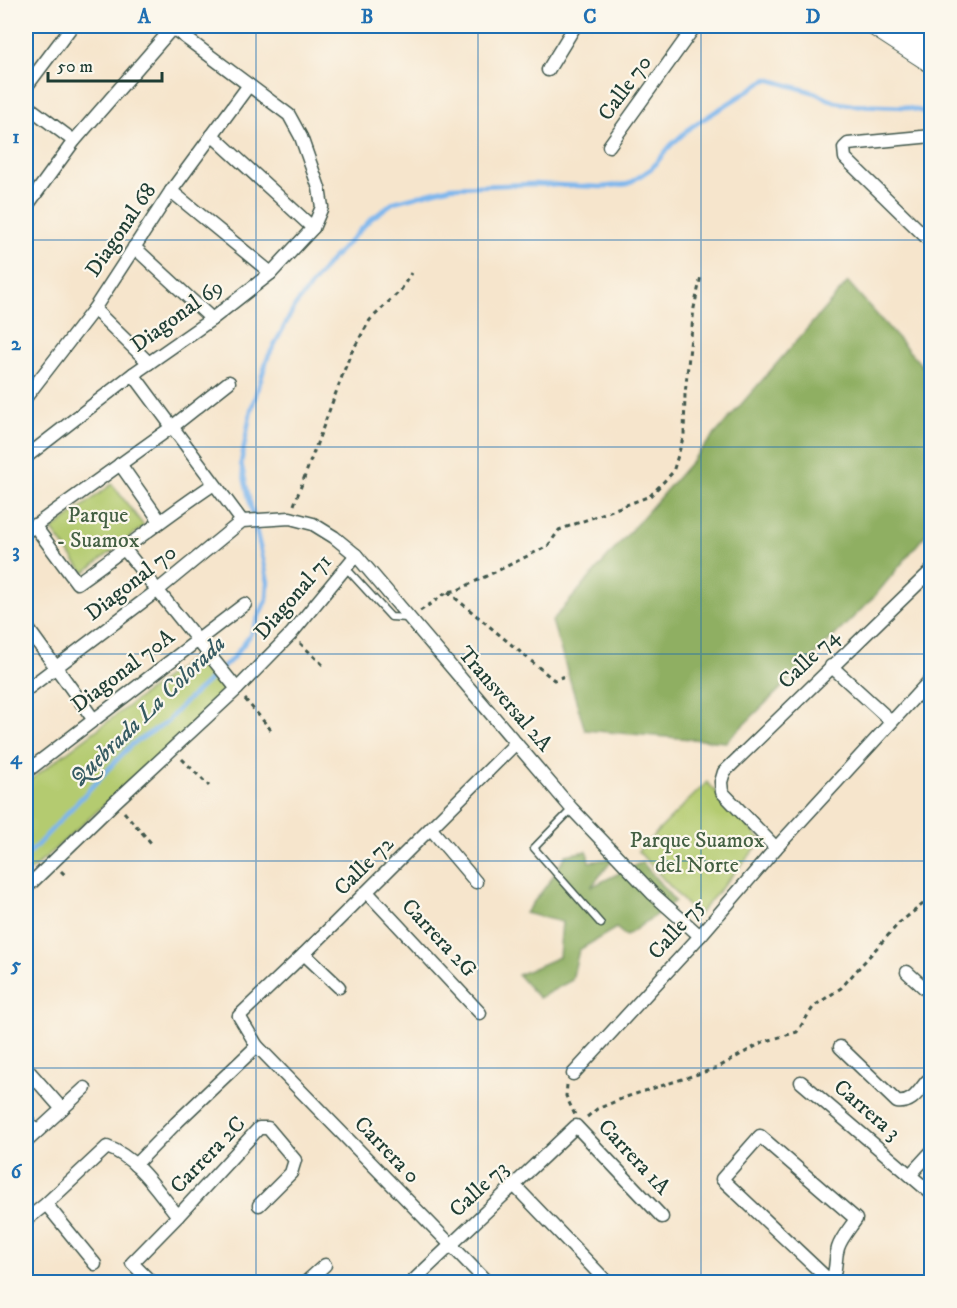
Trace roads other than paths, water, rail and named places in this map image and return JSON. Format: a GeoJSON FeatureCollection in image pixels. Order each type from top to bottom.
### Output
{"type":"FeatureCollection","features":[{"type":"Feature","properties":{"kind":"main road"},"geometry":{"type":"LineString","coordinates":[[875,26],[932,63]]}},
{"type":"Feature","properties":{"kind":"main road"},"geometry":{"type":"LineString","coordinates":[[904,26],[932,45]]}},
{"type":"Feature","properties":{"kind":"street"},"geometry":{"type":"LineString","coordinates":[[26,87],[72,26]]}},
{"type":"Feature","properties":{"kind":"street"},"geometry":{"type":"LineString","coordinates":[[26,207],[74,141],[172,26],[249,85]]}},
{"type":"Feature","properties":{"kind":"street"},"geometry":{"type":"LineString","coordinates":[[548,70],[575,26]]}},
{"type":"Feature","properties":{"kind":"street","name":"Calle 70"},"geometry":{"type":"LineString","coordinates":[[609,146],[695,26]]}},
{"type":"Feature","properties":{"kind":"street","name":"Diagonal 68"},"geometry":{"type":"LineString","coordinates":[[26,397],[94,309],[171,191],[249,85]]}},
{"type":"Feature","properties":{"kind":"street","name":"Diagonal 69"},"geometry":{"type":"LineString","coordinates":[[27,450],[212,319],[271,273],[313,228],[322,207],[319,188],[301,137],[289,115],[249,85]]}},
{"type":"Feature","properties":{"kind":"street"},"geometry":{"type":"LineString","coordinates":[[26,105],[74,141]]}},
{"type":"Feature","properties":{"kind":"street"},"geometry":{"type":"LineString","coordinates":[[212,135],[313,228]]}},
{"type":"Feature","properties":{"kind":"street"},"geometry":{"type":"LineString","coordinates":[[932,136],[848,144],[844,148],[845,158],[932,243]]}},
{"type":"Feature","properties":{"kind":"street"},"geometry":{"type":"LineString","coordinates":[[171,191],[271,273]]}},
{"type":"Feature","properties":{"kind":"street"},"geometry":{"type":"LineString","coordinates":[[134,248],[212,319]]}},
{"type":"Feature","properties":{"kind":"street"},"geometry":{"type":"LineString","coordinates":[[94,309],[149,363]]}},
{"type":"Feature","properties":{"kind":"street"},"geometry":{"type":"LineString","coordinates":[[133,374],[242,521]]}},
{"type":"Feature","properties":{"kind":"street"},"geometry":{"type":"LineString","coordinates":[[214,484],[77,583],[30,529],[172,427],[229,382]]}},
{"type":"Feature","properties":{"kind":"street"},"geometry":{"type":"LineString","coordinates":[[120,464],[160,521]]}},
{"type":"Feature","properties":{"kind":"street","name":"Transversal 2A"},"geometry":{"type":"LineString","coordinates":[[242,521],[290,518],[314,524],[356,555],[572,808],[653,894],[700,936]]}},
{"type":"Feature","properties":{"kind":"street","name":"Diagonal 70"},"geometry":{"type":"LineString","coordinates":[[26,690],[158,590],[242,521]]}},
{"type":"Feature","properties":{"kind":"street"},"geometry":{"type":"LineString","coordinates":[[125,550],[237,689]]}},
{"type":"Feature","properties":{"kind":"street","name":"Diagonal 71"},"geometry":{"type":"LineString","coordinates":[[26,888],[237,689],[291,634],[356,555]]}},
{"type":"Feature","properties":{"kind":"street","name":"Calle 74"},"geometry":{"type":"LineString","coordinates":[[776,848],[722,792],[721,782],[724,772],[932,570]]}},
{"type":"Feature","properties":{"kind":"street","name":"Diagonal 70A"},"geometry":{"type":"LineString","coordinates":[[26,772],[245,604]]}},
{"type":"Feature","properties":{"kind":"street"},"geometry":{"type":"LineString","coordinates":[[26,626],[94,720]]}},
{"type":"Feature","properties":{"kind":"street"},"geometry":{"type":"LineString","coordinates":[[831,666],[891,721]]}},
{"type":"Feature","properties":{"kind":"street","name":"Calle 75"},"geometry":{"type":"LineString","coordinates":[[573,1074],[932,678]]}},
{"type":"Feature","properties":{"kind":"street","name":"Calle 72"},"geometry":{"type":"LineString","coordinates":[[238,1016],[304,954],[516,743]]}},
{"type":"Feature","properties":{"kind":"street"},"geometry":{"type":"LineString","coordinates":[[431,829],[476,882]]}},
{"type":"Feature","properties":{"kind":"street","name":"Carrera 2G"},"geometry":{"type":"LineString","coordinates":[[367,892],[480,1013]]}},
{"type":"Feature","properties":{"kind":"street"},"geometry":{"type":"LineString","coordinates":[[304,954],[339,987]]}},
{"type":"Feature","properties":{"kind":"street"},"geometry":{"type":"LineString","coordinates":[[907,972],[932,995]]}},
{"type":"Feature","properties":{"kind":"street","name":"Carrera 0"},"geometry":{"type":"LineString","coordinates":[[238,1016],[258,1046],[487,1282]]}},
{"type":"Feature","properties":{"kind":"street"},"geometry":{"type":"LineString","coordinates":[[135,1165],[258,1046]]}},
{"type":"Feature","properties":{"kind":"street"},"geometry":{"type":"LineString","coordinates":[[840,1047],[897,1102],[910,1101],[930,1081]]}},
{"type":"Feature","properties":{"kind":"street"},"geometry":{"type":"LineString","coordinates":[[26,1068],[62,1109]]}},
{"type":"Feature","properties":{"kind":"street","name":"Carrera 3"},"geometry":{"type":"LineString","coordinates":[[801,1082],[910,1175],[929,1186]]}},
{"type":"Feature","properties":{"kind":"street"},"geometry":{"type":"LineString","coordinates":[[26,1142],[85,1088]]}},
{"type":"Feature","properties":{"kind":"street"},"geometry":{"type":"LineString","coordinates":[[26,1119],[36,1132]]}},
{"type":"Feature","properties":{"kind":"street","name":"Calle 73"},"geometry":{"type":"LineString","coordinates":[[412,1282],[576,1126]]}},
{"type":"Feature","properties":{"kind":"street","name":"Carrera 1A"},"geometry":{"type":"LineString","coordinates":[[576,1126],[662,1217]]}},
{"type":"Feature","properties":{"kind":"street","name":"Carrera 2C"},"geometry":{"type":"LineString","coordinates":[[46,1204],[107,1147],[118,1151],[135,1165],[178,1216],[259,1128],[268,1128],[295,1160],[291,1173],[259,1205]]}},
{"type":"Feature","properties":{"kind":"street"},"geometry":{"type":"LineString","coordinates":[[760,1136],[856,1219],[840,1244],[837,1252],[836,1272],[831,1282],[722,1179],[760,1136]]}},
{"type":"Feature","properties":{"kind":"street"},"geometry":{"type":"LineString","coordinates":[[910,1175],[932,1151]]}},
{"type":"Feature","properties":{"kind":"street"},"geometry":{"type":"LineString","coordinates":[[514,1185],[607,1282]]}},
{"type":"Feature","properties":{"kind":"street"},"geometry":{"type":"LineString","coordinates":[[26,1220],[46,1204],[95,1264]]}},
{"type":"Feature","properties":{"kind":"street"},"geometry":{"type":"LineString","coordinates":[[151,1282],[132,1263],[178,1216]]}},
{"type":"Feature","properties":{"kind":"street"},"geometry":{"type":"LineString","coordinates":[[306,1282],[325,1265]]}},
{"type":"Feature","properties":{"kind":"lane"},"geometry":{"type":"LineString","coordinates":[[346,567],[391,617],[408,618]]}},
{"type":"Feature","properties":{"kind":"lane"},"geometry":{"type":"LineString","coordinates":[[572,808],[534,848],[601,924]]}},
{"type":"Feature","properties":{"kind":"waterway","name":"Quebrada La Colorada"},"geometry":{"type":"LineString","coordinates":[[26,857],[131,745],[167,722],[232,659],[249,637],[267,599],[268,582],[241,463],[251,410],[268,357],[295,306],[330,261],[371,219],[394,202],[451,187],[534,184],[601,187],[628,184],[652,168],[671,145],[691,127],[767,79],[816,93],[834,102],[905,107],[932,114]]}},
{"type":"Feature","properties":{"kind":"park label","name":"Parque - Suamox"},"geometry":{"type":"Point","coordinates":[98,528]}},
{"type":"Feature","properties":{"kind":"park label","name":"Parque Suamox del Norte"},"geometry":{"type":"Point","coordinates":[697,852]}}]}
